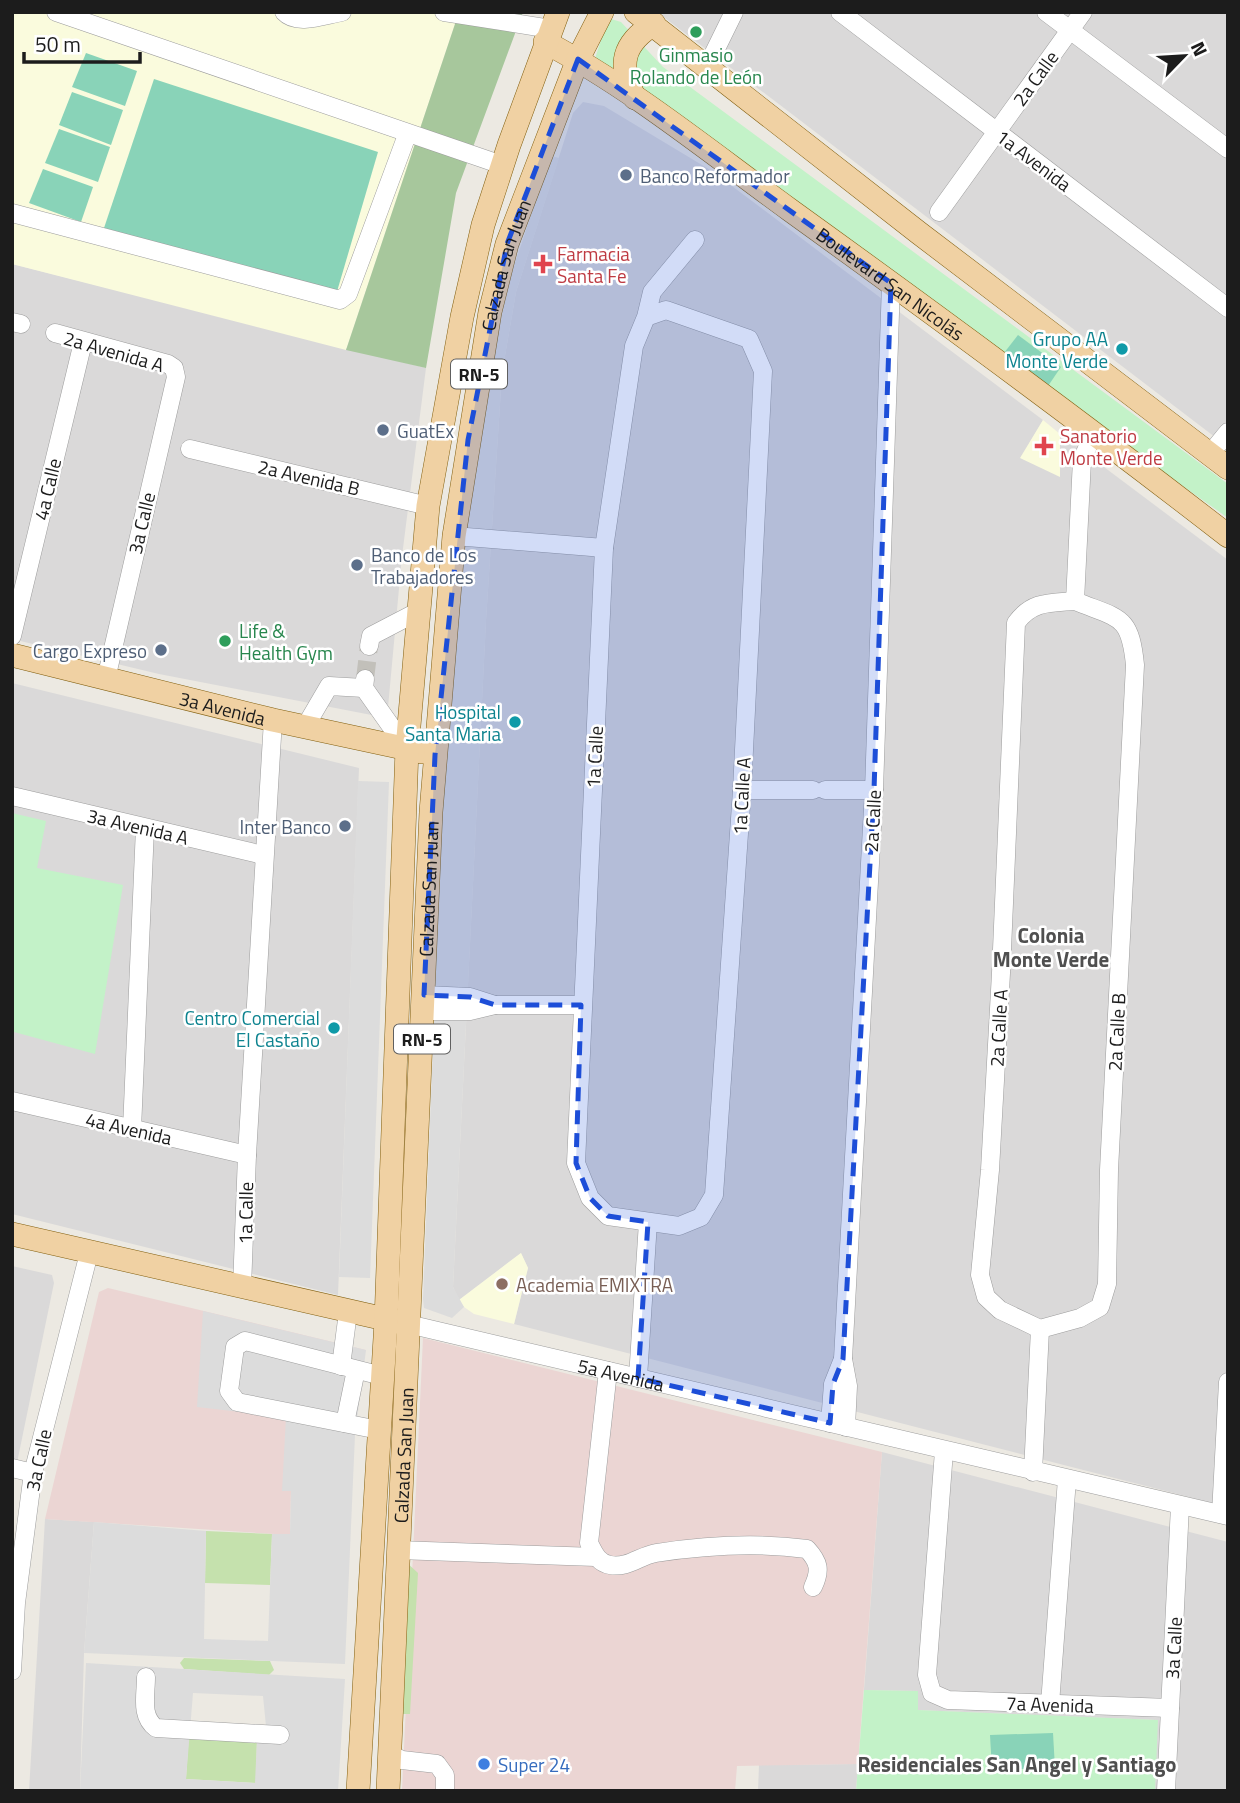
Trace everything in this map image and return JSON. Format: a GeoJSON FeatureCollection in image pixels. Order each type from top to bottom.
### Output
{"type":"FeatureCollection","features":[{"type":"Feature","properties":{"kind":"main road","name":"Calzada San Juan"},"geometry":{"type":"LineString","coordinates":[[358,1791],[382,1376],[397,1322],[423,1003],[435,755],[454,536],[490,313],[507,244],[578,59],[602,12]]}},
{"type":"Feature","properties":{"kind":"main road"},"geometry":{"type":"LineString","coordinates":[[635,98],[625,73],[628,47],[639,33],[645,18],[919,233],[1219,461]]}},
{"type":"Feature","properties":{"kind":"main road","name":"Boulevard San Nicolás"},"geometry":{"type":"LineString","coordinates":[[552,28],[578,59],[891,283],[1094,432],[1228,536]]}},
{"type":"Feature","properties":{"kind":"main road","name":"Calzada San Juan"},"geometry":{"type":"LineString","coordinates":[[388,1791],[398,1550],[397,1322],[407,749],[428,506],[462,317],[484,225],[502,166],[552,28]]}},
{"type":"Feature","properties":{"kind":"main road","name":"3a Avenida"},"geometry":{"type":"LineString","coordinates":[[12,655],[273,720],[435,755]]}},
{"type":"Feature","properties":{"kind":"main road","name":"5a Avenida"},"geometry":{"type":"LineString","coordinates":[[12,1234],[397,1322]]}},
{"type":"Feature","properties":{"kind":"street"},"geometry":{"type":"LineString","coordinates":[[56,12],[502,166]]}},
{"type":"Feature","properties":{"kind":"street"},"geometry":{"type":"LineString","coordinates":[[284,12],[292,19],[301,19],[342,12]]}},
{"type":"Feature","properties":{"kind":"street"},"geometry":{"type":"LineString","coordinates":[[444,12],[552,28]]}},
{"type":"Feature","properties":{"kind":"street"},"geometry":{"type":"LineString","coordinates":[[707,67],[734,12]]}},
{"type":"Feature","properties":{"kind":"street","name":"1a Avenida"},"geometry":{"type":"LineString","coordinates":[[840,12],[1228,308]]}},
{"type":"Feature","properties":{"kind":"street"},"geometry":{"type":"LineString","coordinates":[[1046,12],[1228,149]]}},
{"type":"Feature","properties":{"kind":"street","name":"2a Calle"},"geometry":{"type":"LineString","coordinates":[[939,212],[1083,12]]}},
{"type":"Feature","properties":{"kind":"street"},"geometry":{"type":"LineString","coordinates":[[12,213],[340,300],[348,293],[407,135]]}},
{"type":"Feature","properties":{"kind":"street","name":"1a Calle"},"geometry":{"type":"LineString","coordinates":[[648,1222],[608,1216],[590,1198],[576,1163],[581,1005],[604,548],[634,346],[646,317],[652,292],[695,240]]}},
{"type":"Feature","properties":{"kind":"street","name":"2a Calle"},"geometry":{"type":"LineString","coordinates":[[838,1425],[833,1384],[843,1359],[874,790],[891,283]]}},
{"type":"Feature","properties":{"kind":"street","name":"1a Calle A"},"geometry":{"type":"LineString","coordinates":[[646,317],[666,310],[749,339],[758,352],[763,371],[742,790],[714,1195],[701,1217],[679,1226],[648,1222]]}},
{"type":"Feature","properties":{"kind":"street","name":"2a Avenida A"},"geometry":{"type":"LineString","coordinates":[[55,333],[168,364],[174,368]]}},
{"type":"Feature","properties":{"kind":"street","name":"4a Calle"},"geometry":{"type":"LineString","coordinates":[[12,636],[83,342]]}},
{"type":"Feature","properties":{"kind":"street","name":"3a Calle"},"geometry":{"type":"LineString","coordinates":[[106,679],[176,377],[174,368]]}},
{"type":"Feature","properties":{"kind":"street"},"geometry":{"type":"LineString","coordinates":[[1075,601],[1082,460],[1094,432]]}},
{"type":"Feature","properties":{"kind":"street"},"geometry":{"type":"LineString","coordinates":[[1219,461],[1228,432]]}},
{"type":"Feature","properties":{"kind":"street","name":"2a Avenida B"},"geometry":{"type":"LineString","coordinates":[[190,449],[428,506]]}},
{"type":"Feature","properties":{"kind":"street"},"geometry":{"type":"LineString","coordinates":[[454,536],[604,548]]}},
{"type":"Feature","properties":{"kind":"street","name":"2a Calle B"},"geometry":{"type":"LineString","coordinates":[[1040,1329],[1080,1318],[1100,1307],[1107,1284],[1109,1170],[1135,665],[1133,637],[1128,627],[1120,619],[1075,601]]}},
{"type":"Feature","properties":{"kind":"street","name":"2a Calle A"},"geometry":{"type":"LineString","coordinates":[[1040,1329],[1000,1310],[986,1297],[979,1276],[990,1170],[1006,898],[1016,623],[1024,611],[1037,604],[1075,601]]}},
{"type":"Feature","properties":{"kind":"street"},"geometry":{"type":"LineString","coordinates":[[369,646],[371,636],[419,611]]}},
{"type":"Feature","properties":{"kind":"street"},"geometry":{"type":"LineString","coordinates":[[305,727],[329,686],[365,684],[407,749]]}},
{"type":"Feature","properties":{"kind":"street","name":"1a Calle"},"geometry":{"type":"LineString","coordinates":[[242,1288],[263,855],[273,720]]}},
{"type":"Feature","properties":{"kind":"street"},"geometry":{"type":"LineString","coordinates":[[742,790],[874,790]]}},
{"type":"Feature","properties":{"kind":"street","name":"3a Avenida A"},"geometry":{"type":"LineString","coordinates":[[12,796],[263,855]]}},
{"type":"Feature","properties":{"kind":"street"},"geometry":{"type":"LineString","coordinates":[[132,1129],[145,828]]}},
{"type":"Feature","properties":{"kind":"street"},"geometry":{"type":"LineString","coordinates":[[423,1003],[470,1011],[495,1005],[581,1005]]}},
{"type":"Feature","properties":{"kind":"street","name":"4a Avenida"},"geometry":{"type":"LineString","coordinates":[[12,1101],[247,1155]]}},
{"type":"Feature","properties":{"kind":"street"},"geometry":{"type":"LineString","coordinates":[[638,1378],[648,1222]]}},
{"type":"Feature","properties":{"kind":"street","name":"3a Calle"},"geometry":{"type":"LineString","coordinates":[[12,1671],[14,1602],[33,1473],[89,1253]]}},
{"type":"Feature","properties":{"kind":"street"},"geometry":{"type":"LineString","coordinates":[[345,1423],[349,1368],[348,1312]]}},
{"type":"Feature","properties":{"kind":"street","name":"5a Avenida"},"geometry":{"type":"LineString","coordinates":[[397,1322],[1224,1515]]}},
{"type":"Feature","properties":{"kind":"street"},"geometry":{"type":"LineString","coordinates":[[1033,1472],[1040,1329]]}},
{"type":"Feature","properties":{"kind":"street"},"geometry":{"type":"LineString","coordinates":[[379,1430],[237,1402],[229,1391],[235,1347],[245,1341],[382,1376]]}},
{"type":"Feature","properties":{"kind":"street"},"geometry":{"type":"LineString","coordinates":[[596,1558],[589,1543],[608,1371]]}},
{"type":"Feature","properties":{"kind":"street"},"geometry":{"type":"LineString","coordinates":[[1224,1515],[1228,1382]]}},
{"type":"Feature","properties":{"kind":"street","name":"7a Avenida"},"geometry":{"type":"LineString","coordinates":[[944,1451],[927,1675],[932,1693],[948,1700],[1170,1709]]}},
{"type":"Feature","properties":{"kind":"street"},"geometry":{"type":"LineString","coordinates":[[12,1468],[33,1473]]}},
{"type":"Feature","properties":{"kind":"street"},"geometry":{"type":"LineString","coordinates":[[1050,1704],[1067,1479]]}},
{"type":"Feature","properties":{"kind":"street","name":"3a Calle"},"geometry":{"type":"LineString","coordinates":[[1166,1791],[1180,1506]]}},
{"type":"Feature","properties":{"kind":"street"},"geometry":{"type":"LineString","coordinates":[[398,1550],[596,1558],[608,1565],[626,1566],[651,1554],[762,1543],[807,1549],[817,1560],[819,1574],[813,1587]]}},
{"type":"Feature","properties":{"kind":"street"},"geometry":{"type":"LineString","coordinates":[[146,1677],[145,1713],[148,1722],[156,1728],[280,1735]]}},
{"type":"Feature","properties":{"kind":"street"},"geometry":{"type":"LineString","coordinates":[[389,1754],[402,1760],[437,1763],[445,1775],[445,1791]]}},
{"type":"Feature","properties":{"kind":"highlighted area"},"geometry":{"type":"Polygon","coordinates":[[[578,59],[891,283],[874,790],[843,1359],[833,1384],[830,1423],[638,1378],[648,1222],[608,1216],[590,1198],[576,1163],[581,1005],[495,1005],[470,997],[424,995],[435,755],[468,440],[507,244],[578,59]]]}},
{"type":"Feature","properties":{"kind":"shaded area"},"geometry":{"type":"Polygon","coordinates":[[[12,12],[459,12],[346,350],[12,264],[12,12]]]}},
{"type":"Feature","properties":{"kind":"shaded area"},"geometry":{"type":"Polygon","coordinates":[[[657,12],[1228,12],[1228,447],[784,108],[657,12]]]}},
{"type":"Feature","properties":{"kind":"shaded area"},"geometry":{"type":"Polygon","coordinates":[[[583,102],[604,106],[712,171],[1043,420],[1021,458],[1060,476],[1060,434],[1228,560],[1228,1507],[514,1324],[528,1268],[521,1253],[459,1300],[453,1287],[486,620],[502,373],[516,292],[573,113],[583,102]]]}},
{"type":"Feature","properties":{"kind":"shaded area"},"geometry":{"type":"Polygon","coordinates":[[[551,156],[559,158],[516,292],[502,373],[486,620],[453,1287],[464,1307],[452,1318],[424,1308],[423,1299],[447,692],[480,420],[510,278],[551,156]]]}},
{"type":"Feature","properties":{"kind":"shaded area"},"geometry":{"type":"Polygon","coordinates":[[[12,264],[426,368],[402,556],[387,718],[159,674],[12,639],[12,264]]]}},
{"type":"Feature","properties":{"kind":"shaded area","name":"Sanatorio Monte Verde"},"geometry":{"type":"Polygon","coordinates":[[[1043,420],[1060,434],[1060,477],[1020,458],[1043,420]]]}},
{"type":"Feature","properties":{"kind":"shaded area"},"geometry":{"type":"Polygon","coordinates":[[[12,683],[359,768],[338,1295],[12,1214],[12,683]]]}},
{"type":"Feature","properties":{"kind":"shaded area","name":"Centro Comercial El Castaño"},"geometry":{"type":"Polygon","coordinates":[[[358,781],[389,782],[370,1278],[339,1277],[358,781]]]}},
{"type":"Feature","properties":{"kind":"shaded area","name":"Academia EMIXTRA"},"geometry":{"type":"Polygon","coordinates":[[[521,1253],[528,1268],[514,1324],[474,1314],[464,1307],[459,1300],[521,1253]]]}},
{"type":"Feature","properties":{"kind":"shaded area"},"geometry":{"type":"Polygon","coordinates":[[[12,1266],[52,1275],[54,1283],[12,1487],[12,1266]]]}},
{"type":"Feature","properties":{"kind":"shaded area"},"geometry":{"type":"Polygon","coordinates":[[[108,1288],[366,1350],[282,1491],[291,1491],[290,1535],[45,1519],[99,1292],[108,1288]]]}},
{"type":"Feature","properties":{"kind":"shaded area"},"geometry":{"type":"Polygon","coordinates":[[[203,1311],[366,1350],[355,1435],[345,1664],[84,1653],[94,1522],[206,1531],[204,1639],[268,1641],[272,1534],[290,1534],[291,1491],[282,1491],[286,1417],[197,1407],[203,1311]]]}},
{"type":"Feature","properties":{"kind":"shaded area"},"geometry":{"type":"Polygon","coordinates":[[[423,1338],[882,1452],[858,1764],[737,1766],[735,1791],[402,1791],[423,1338]]]}},
{"type":"Feature","properties":{"kind":"shaded area"},"geometry":{"type":"Polygon","coordinates":[[[882,1452],[1228,1542],[1228,1791],[1155,1791],[1157,1720],[917,1710],[918,1691],[864,1690],[882,1452]]]}},
{"type":"Feature","properties":{"kind":"shaded area"},"geometry":{"type":"Polygon","coordinates":[[[45,1519],[94,1522],[84,1653],[80,1791],[29,1791],[45,1519]]]}},
{"type":"Feature","properties":{"kind":"shaded area"},"geometry":{"type":"Polygon","coordinates":[[[86,1663],[345,1679],[338,1791],[80,1791],[86,1663]],[[193,1693],[186,1779],[255,1783],[257,1739],[266,1726],[263,1696],[193,1693]]]}},
{"type":"Feature","properties":{"kind":"shaded area"},"geometry":{"type":"Polygon","coordinates":[[[858,1764],[856,1791],[758,1791],[759,1765],[858,1764]]]}},
{"type":"Feature","properties":{"kind":"green space"},"geometry":{"type":"Polygon","coordinates":[[[459,12],[523,12],[456,193],[426,368],[346,350],[459,12]]]}},
{"type":"Feature","properties":{"kind":"green space"},"geometry":{"type":"Polygon","coordinates":[[[608,18],[621,22],[663,67],[1228,484],[1228,518],[592,68],[608,18]]]}},
{"type":"Feature","properties":{"kind":"green space"},"geometry":{"type":"Polygon","coordinates":[[[86,53],[137,71],[125,106],[72,87],[86,53]]]}},
{"type":"Feature","properties":{"kind":"green space"},"geometry":{"type":"Polygon","coordinates":[[[154,79],[378,152],[336,295],[104,228],[154,79]]]}},
{"type":"Feature","properties":{"kind":"green space"},"geometry":{"type":"Polygon","coordinates":[[[72,92],[123,110],[111,145],[59,125],[72,92]]]}},
{"type":"Feature","properties":{"kind":"green space"},"geometry":{"type":"Polygon","coordinates":[[[59,129],[110,147],[98,182],[45,163],[59,129]]]}},
{"type":"Feature","properties":{"kind":"green space"},"geometry":{"type":"Polygon","coordinates":[[[43,169],[93,187],[81,222],[29,203],[43,169]]]}},
{"type":"Feature","properties":{"kind":"green space"},"geometry":{"type":"Polygon","coordinates":[[[1018,335],[1061,367],[1048,386],[1004,353],[1018,335]]]}},
{"type":"Feature","properties":{"kind":"green space"},"geometry":{"type":"Polygon","coordinates":[[[12,813],[46,821],[37,868],[123,885],[95,1054],[14,1032],[12,1037],[12,813]]]}},
{"type":"Feature","properties":{"kind":"green space"},"geometry":{"type":"Polygon","coordinates":[[[206,1531],[272,1534],[270,1585],[205,1583],[206,1531]]]}},
{"type":"Feature","properties":{"kind":"green space"},"geometry":{"type":"Polygon","coordinates":[[[406,1562],[418,1573],[410,1714],[398,1714],[406,1562]]]}},
{"type":"Feature","properties":{"kind":"green space"},"geometry":{"type":"Polygon","coordinates":[[[184,1658],[270,1661],[274,1670],[269,1675],[184,1669],[180,1663],[184,1658]]]}},
{"type":"Feature","properties":{"kind":"green space"},"geometry":{"type":"Polygon","coordinates":[[[864,1690],[918,1691],[918,1710],[1158,1720],[1155,1791],[856,1791],[864,1690]]]}},
{"type":"Feature","properties":{"kind":"green space"},"geometry":{"type":"Polygon","coordinates":[[[1053,1733],[1055,1768],[992,1770],[990,1735],[1053,1733]]]}},
{"type":"Feature","properties":{"kind":"green space"},"geometry":{"type":"Polygon","coordinates":[[[189,1734],[257,1739],[256,1783],[186,1779],[189,1734]]]}},
{"type":"Feature","properties":{"kind":"tunnel"},"geometry":{"type":"LineString","coordinates":[[365,679],[369,646]]}},
{"type":"Feature","properties":{"kind":"place","name":"Ginmasio Rolando de León"},"geometry":{"type":"Point","coordinates":[696,32]}},
{"type":"Feature","properties":{"kind":"place","name":"Banco Reformador"},"geometry":{"type":"Point","coordinates":[626,175]}},
{"type":"Feature","properties":{"kind":"place","name":"Farmacia Santa Fe"},"geometry":{"type":"Point","coordinates":[543,264]}},
{"type":"Feature","properties":{"kind":"place","name":"Grupo AA Monte Verde"},"geometry":{"type":"Point","coordinates":[1122,349]}},
{"type":"Feature","properties":{"kind":"place","name":"GuatEx"},"geometry":{"type":"Point","coordinates":[383,430]}},
{"type":"Feature","properties":{"kind":"place","name":"Sanatorio Monte Verde"},"geometry":{"type":"Point","coordinates":[1044,446]}},
{"type":"Feature","properties":{"kind":"place","name":"Banco de Los Trabajadores"},"geometry":{"type":"Point","coordinates":[357,565]}},
{"type":"Feature","properties":{"kind":"place","name":"Life & Health Gym"},"geometry":{"type":"Point","coordinates":[225,641]}},
{"type":"Feature","properties":{"kind":"place","name":"Cargo Expreso"},"geometry":{"type":"Point","coordinates":[161,650]}},
{"type":"Feature","properties":{"kind":"place","name":"Hospital Santa Maria"},"geometry":{"type":"Point","coordinates":[515,722]}},
{"type":"Feature","properties":{"kind":"place","name":"Inter Banco"},"geometry":{"type":"Point","coordinates":[345,826]}},
{"type":"Feature","properties":{"kind":"place","name":"Centro Comercial El Castaño"},"geometry":{"type":"Point","coordinates":[334,1028]}},
{"type":"Feature","properties":{"kind":"place","name":"Academia EMIXTRA"},"geometry":{"type":"Point","coordinates":[502,1284]}},
{"type":"Feature","properties":{"kind":"place","name":"Super 24"},"geometry":{"type":"Point","coordinates":[484,1764]}},
{"type":"Feature","properties":{"kind":"district","name":"Colonia Monte Verde"},"geometry":{"type":"Point","coordinates":[1051,947]}},
{"type":"Feature","properties":{"kind":"district","name":"Residenciales San Angel y Santiago"},"geometry":{"type":"Point","coordinates":[1017,1764]}}]}
